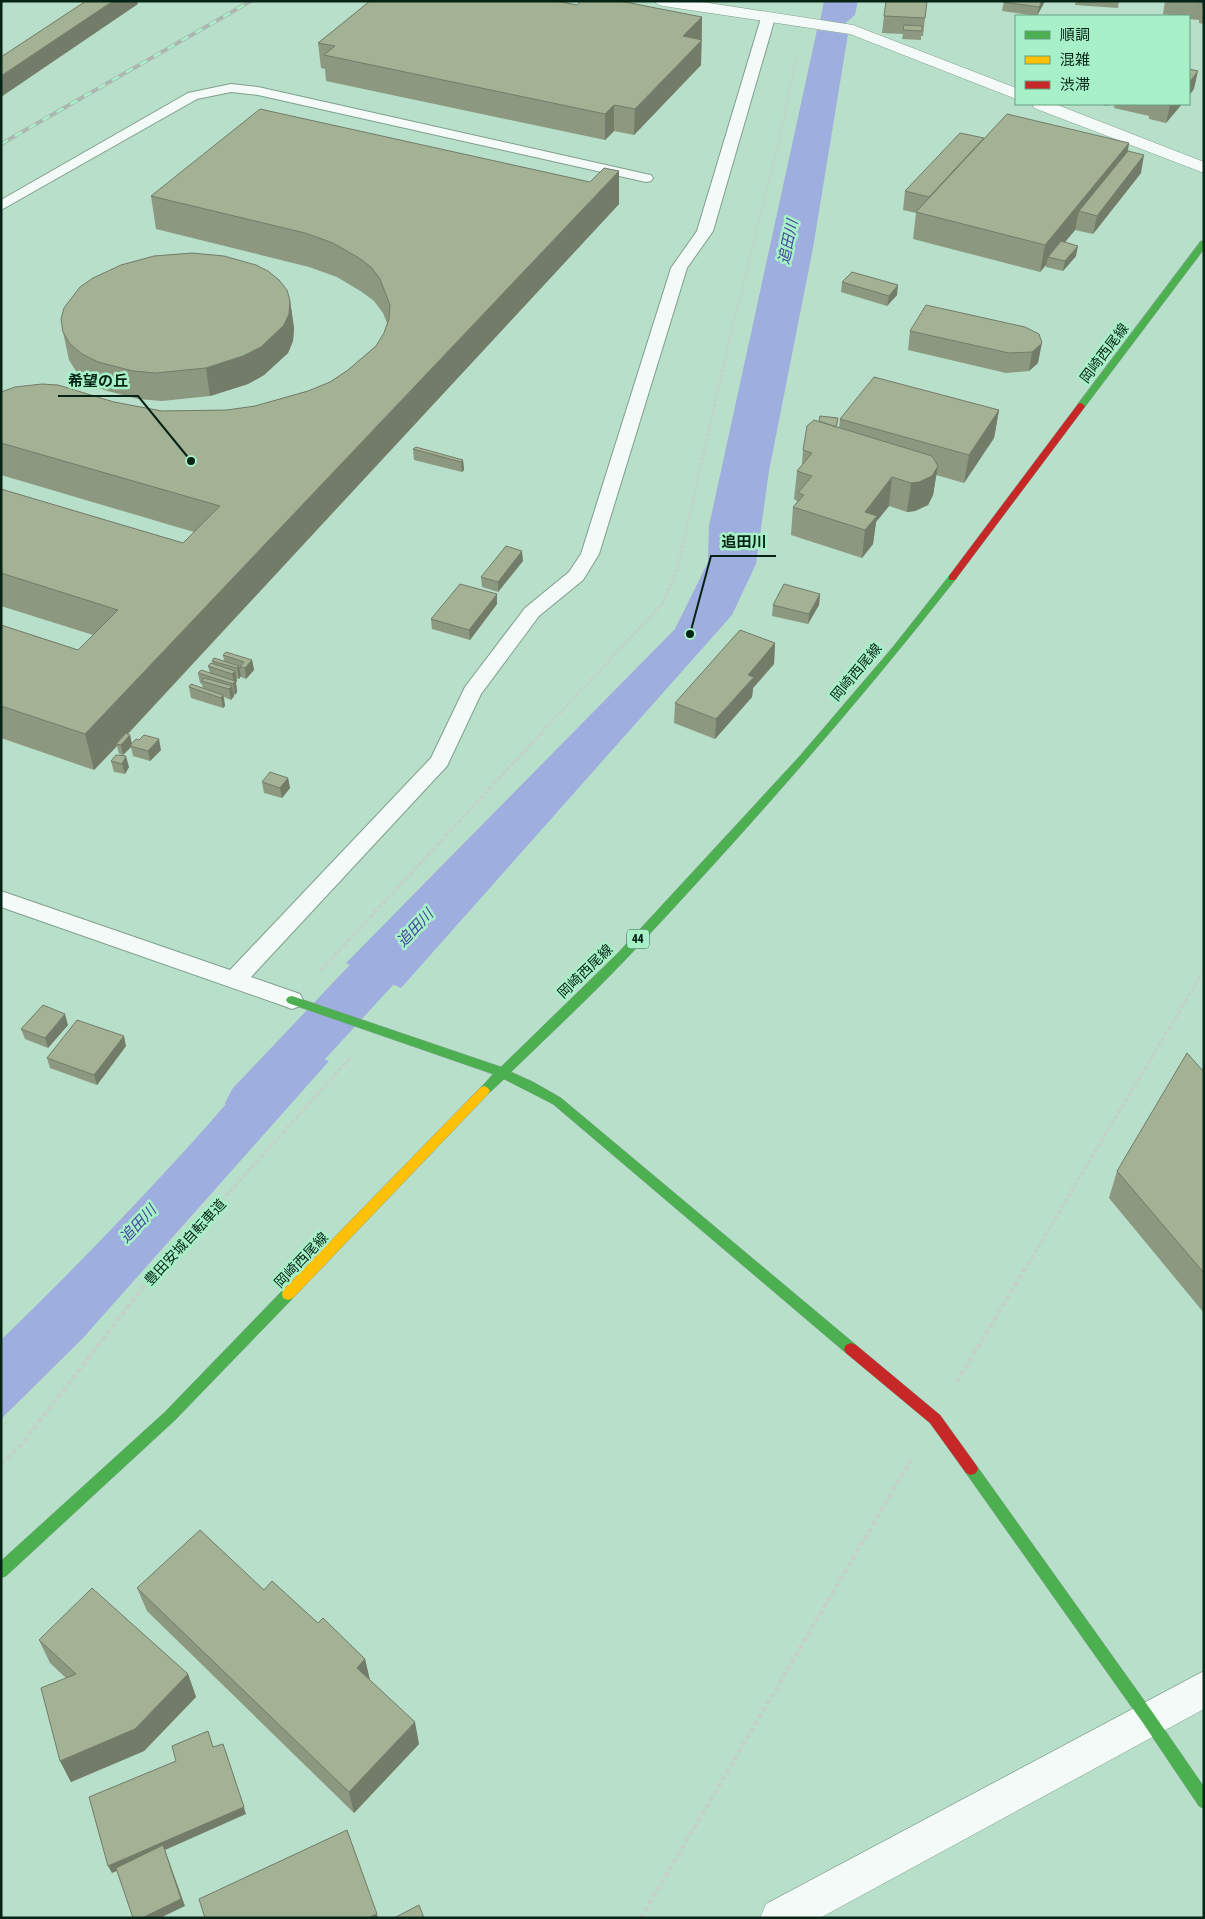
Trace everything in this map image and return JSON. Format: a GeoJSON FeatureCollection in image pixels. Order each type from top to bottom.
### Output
{"type":"FeatureCollection","features":[{"type":"Feature","properties":{"kind":"main road","name":"岡崎西尾線"},"geometry":{"type":"LineString","coordinates":[[1,1571],[170,1416],[503,1072],[622,956],[809,751],[896,649],[973,551],[1204,244]]}},
{"type":"Feature","properties":{"kind":"main road"},"geometry":{"type":"LineString","coordinates":[[292,1000],[376,1027],[503,1072],[532,1085],[557,1101],[935,1419],[1148,1718],[1204,1801]]}},
{"type":"Feature","properties":{"kind":"street"},"geometry":{"type":"LineString","coordinates":[[663,1],[853,30],[1015,94]]}},
{"type":"Feature","properties":{"kind":"street"},"geometry":{"type":"LineString","coordinates":[[1043,105],[1204,168]]}},
{"type":"Feature","properties":{"kind":"street"},"geometry":{"type":"LineString","coordinates":[[780,1918],[1204,1689]]}},
{"type":"Feature","properties":{"kind":"lane"},"geometry":{"type":"LineString","coordinates":[[234,980],[440,761],[472,692],[532,612],[576,576],[590,554],[679,268],[705,231],[768,18]]}},
{"type":"Feature","properties":{"kind":"lane"},"geometry":{"type":"LineString","coordinates":[[1,206],[193,96],[231,88],[258,91],[646,178]]}},
{"type":"Feature","properties":{"kind":"lane"},"geometry":{"type":"LineString","coordinates":[[1,900],[292,1000]]}},
{"type":"Feature","properties":{"kind":"path","name":"豊田安城自転車道"},"geometry":{"type":"LineString","coordinates":[[1,1464],[20,1446],[141,1290],[326,1087],[376,1027]]}},
{"type":"Feature","properties":{"kind":"water"},"geometry":{"type":"Polygon","coordinates":[[[824,1],[858,1],[855,15],[843,25],[820,21],[824,1]]]}},
{"type":"Feature","properties":{"kind":"water"},"geometry":{"type":"Polygon","coordinates":[[[817,30],[848,34],[813,248],[769,471],[756,564],[732,615],[401,988],[346,963],[675,629],[708,562],[709,526],[817,30]]]}},
{"type":"Feature","properties":{"kind":"water"},"geometry":{"type":"Polygon","coordinates":[[[278,1043],[329,1061],[83,1338],[1,1419],[1,1340],[144,1195],[278,1043]]]}},
{"type":"Feature","properties":{"kind":"building"},"geometry":{"type":"Polygon","coordinates":[[[86,1],[113,1],[1,76],[1,57],[86,1]]]}},
{"type":"Feature","properties":{"kind":"building"},"geometry":{"type":"Polygon","coordinates":[[[370,1],[556,1],[577,5],[581,1],[620,1],[702,17],[683,36],[702,40],[635,109],[614,105],[605,114],[324,55],[335,46],[318,43],[370,1]]]}},
{"type":"Feature","properties":{"kind":"building"},"geometry":{"type":"Polygon","coordinates":[[[886,1],[927,1],[925,18],[884,16],[886,1]]]}},
{"type":"Feature","properties":{"kind":"building"},"geometry":{"type":"Polygon","coordinates":[[[1004,1],[1042,1],[1039,7],[1004,1]]]}},
{"type":"Feature","properties":{"kind":"building"},"geometry":{"type":"Polygon","coordinates":[[[1190,1],[1204,1],[1204,6],[1203,3],[1190,1]]]}},
{"type":"Feature","properties":{"kind":"building"},"geometry":{"type":"Polygon","coordinates":[[[904,25],[922,26],[922,31],[903,30],[904,25]]]}},
{"type":"Feature","properties":{"kind":"building"},"geometry":{"type":"Polygon","coordinates":[[[1190,69],[1198,71],[1190,82],[1190,69]]]}},
{"type":"Feature","properties":{"kind":"building"},"geometry":{"type":"Polygon","coordinates":[[[260,109],[590,182],[604,168],[619,171],[85,734],[1,706],[1,625],[78,650],[118,610],[1,573],[1,489],[183,543],[220,506],[1,443],[1,392],[15,387],[42,384],[58,385],[114,402],[162,411],[227,410],[255,406],[308,391],[330,382],[348,370],[376,346],[384,333],[389,319],[390,305],[380,279],[371,267],[359,258],[333,243],[305,233],[151,196],[260,109]]]}},
{"type":"Feature","properties":{"kind":"building"},"geometry":{"type":"Polygon","coordinates":[[[1007,114],[1129,143],[1045,245],[916,212],[1007,114]]]}},
{"type":"Feature","properties":{"kind":"building"},"geometry":{"type":"Polygon","coordinates":[[[960,133],[984,138],[929,197],[905,191],[960,133]]]}},
{"type":"Feature","properties":{"kind":"building"},"geometry":{"type":"Polygon","coordinates":[[[1128,151],[1144,155],[1097,216],[1079,211],[1128,151]]]}},
{"type":"Feature","properties":{"kind":"building"},"geometry":{"type":"Polygon","coordinates":[[[1061,241],[1078,246],[1065,261],[1048,257],[1061,241]]]}},
{"type":"Feature","properties":{"kind":"building"},"geometry":{"type":"Polygon","coordinates":[[[192,253],[224,256],[256,265],[268,271],[287,290],[290,301],[289,314],[284,325],[261,347],[243,356],[206,368],[156,373],[133,371],[98,362],[82,354],[70,344],[63,332],[61,319],[64,308],[80,287],[93,278],[121,265],[154,256],[192,253]]]}},
{"type":"Feature","properties":{"kind":"building"},"geometry":{"type":"Polygon","coordinates":[[[852,272],[898,285],[889,296],[842,282],[852,272]]]}},
{"type":"Feature","properties":{"kind":"building"},"geometry":{"type":"Polygon","coordinates":[[[926,305],[1025,327],[1039,334],[1042,343],[1032,352],[1009,353],[910,331],[926,305]]]}},
{"type":"Feature","properties":{"kind":"building"},"geometry":{"type":"Polygon","coordinates":[[[874,377],[999,410],[969,455],[840,419],[874,377]]]}},
{"type":"Feature","properties":{"kind":"building"},"geometry":{"type":"Polygon","coordinates":[[[820,416],[838,418],[836,427],[819,421],[820,416]]]}},
{"type":"Feature","properties":{"kind":"building"},"geometry":{"type":"Polygon","coordinates":[[[814,420],[932,456],[938,466],[932,476],[919,482],[911,483],[892,477],[865,512],[877,516],[865,530],[793,507],[804,495],[798,493],[812,476],[797,471],[812,453],[803,450],[807,426],[814,420]]]}},
{"type":"Feature","properties":{"kind":"building"},"geometry":{"type":"Polygon","coordinates":[[[416,447],[463,460],[461,462],[413,449],[416,447]]]}},
{"type":"Feature","properties":{"kind":"building"},"geometry":{"type":"Polygon","coordinates":[[[506,546],[522,551],[498,582],[481,577],[506,546]]]}},
{"type":"Feature","properties":{"kind":"building"},"geometry":{"type":"Polygon","coordinates":[[[460,584],[497,594],[469,630],[431,619],[460,584]]]}},
{"type":"Feature","properties":{"kind":"building"},"geometry":{"type":"Polygon","coordinates":[[[784,584],[820,594],[809,614],[773,605],[784,584]]]}},
{"type":"Feature","properties":{"kind":"building"},"geometry":{"type":"Polygon","coordinates":[[[740,630],[775,643],[748,675],[754,677],[716,719],[675,703],[740,630]]]}},
{"type":"Feature","properties":{"kind":"building"},"geometry":{"type":"Polygon","coordinates":[[[226,652],[252,660],[245,668],[240,667],[244,662],[223,655],[226,652]]]}},
{"type":"Feature","properties":{"kind":"building"},"geometry":{"type":"Polygon","coordinates":[[[214,658],[239,666],[237,668],[212,661],[214,658]]]}},
{"type":"Feature","properties":{"kind":"building"},"geometry":{"type":"Polygon","coordinates":[[[211,663],[235,671],[232,674],[208,666],[211,663]]]}},
{"type":"Feature","properties":{"kind":"building"},"geometry":{"type":"Polygon","coordinates":[[[201,670],[235,681],[233,684],[198,673],[201,670]]]}},
{"type":"Feature","properties":{"kind":"building"},"geometry":{"type":"Polygon","coordinates":[[[204,678],[232,686],[229,689],[202,681],[204,678]]]}},
{"type":"Feature","properties":{"kind":"building"},"geometry":{"type":"Polygon","coordinates":[[[191,684],[223,695],[221,698],[189,687],[191,684]]]}},
{"type":"Feature","properties":{"kind":"building"},"geometry":{"type":"Polygon","coordinates":[[[126,733],[130,735],[121,745],[116,744],[126,733]]]}},
{"type":"Feature","properties":{"kind":"building"},"geometry":{"type":"Polygon","coordinates":[[[144,735],[159,739],[148,751],[130,746],[136,739],[139,740],[144,735]]]}},
{"type":"Feature","properties":{"kind":"building"},"geometry":{"type":"Polygon","coordinates":[[[116,755],[126,756],[122,764],[111,761],[116,755]]]}},
{"type":"Feature","properties":{"kind":"building"},"geometry":{"type":"Polygon","coordinates":[[[270,772],[288,778],[280,788],[262,782],[270,772]]]}},
{"type":"Feature","properties":{"kind":"building"},"geometry":{"type":"Polygon","coordinates":[[[43,1005],[65,1014],[45,1038],[21,1029],[43,1005]]]}},
{"type":"Feature","properties":{"kind":"building"},"geometry":{"type":"Polygon","coordinates":[[[77,1020],[124,1036],[94,1075],[47,1058],[77,1020]]]}},
{"type":"Feature","properties":{"kind":"building"},"geometry":{"type":"Polygon","coordinates":[[[1187,1053],[1204,1072],[1204,1273],[1117,1171],[1187,1053]]]}},
{"type":"Feature","properties":{"kind":"building"},"geometry":{"type":"Polygon","coordinates":[[[200,1530],[264,1590],[272,1581],[318,1623],[323,1618],[365,1659],[357,1668],[415,1722],[349,1792],[137,1588],[200,1530]]]}},
{"type":"Feature","properties":{"kind":"building"},"geometry":{"type":"Polygon","coordinates":[[[92,1588],[188,1674],[135,1729],[60,1761],[41,1688],[76,1674],[39,1640],[92,1588]]]}},
{"type":"Feature","properties":{"kind":"building"},"geometry":{"type":"Polygon","coordinates":[[[208,1731],[213,1747],[223,1744],[244,1807],[108,1866],[89,1797],[176,1761],[172,1746],[208,1731]]]}},
{"type":"Feature","properties":{"kind":"building"},"geometry":{"type":"Polygon","coordinates":[[[347,1830],[377,1914],[368,1918],[205,1918],[199,1899],[347,1830]]]}},
{"type":"Feature","properties":{"kind":"building"},"geometry":{"type":"Polygon","coordinates":[[[163,1845],[181,1899],[142,1918],[133,1918],[116,1868],[163,1845]]]}},
{"type":"Feature","properties":{"kind":"building"},"geometry":{"type":"Polygon","coordinates":[[[419,1905],[424,1918],[394,1918],[419,1905]]]}},
{"type":"Feature","properties":{"kind":"waterway","name":"追田川"},"geometry":{"type":"LineString","coordinates":[[252,1103],[420,923]]}},
{"type":"Feature","properties":{"kind":"railway"},"geometry":{"type":"LineString","coordinates":[[1,144],[251,1]]}},
{"type":"Feature","properties":{"kind":"traffic: fast"},"geometry":{"type":"LineString","coordinates":[[1081,406],[1204,243]]}},
{"type":"Feature","properties":{"kind":"traffic: fast"},"geometry":{"type":"LineString","coordinates":[[484,1091],[622,956],[803,759],[896,649],[952,578]]}},
{"type":"Feature","properties":{"kind":"traffic: fast"},"geometry":{"type":"LineString","coordinates":[[292,1000],[486,1066],[529,1085],[557,1101],[851,1349]]}},
{"type":"Feature","properties":{"kind":"traffic: fast"},"geometry":{"type":"LineString","coordinates":[[1,1571],[170,1416],[288,1294]]}},
{"type":"Feature","properties":{"kind":"traffic: fast"},"geometry":{"type":"LineString","coordinates":[[971,1469],[1148,1718],[1204,1801]]}},
{"type":"Feature","properties":{"kind":"traffic: slow"},"geometry":{"type":"LineString","coordinates":[[288,1294],[484,1091]]}},
{"type":"Feature","properties":{"kind":"traffic: jam"},"geometry":{"type":"LineString","coordinates":[[952,578],[1081,406]]}},
{"type":"Feature","properties":{"kind":"traffic: jam"},"geometry":{"type":"LineString","coordinates":[[851,1349],[935,1419],[971,1469]]}},
{"type":"Feature","properties":{"kind":"place","name":"希望の丘"},"geometry":{"type":"Point","coordinates":[191,461]}},
{"type":"Feature","properties":{"kind":"place","name":"追田川"},"geometry":{"type":"Point","coordinates":[690,634]}}]}
